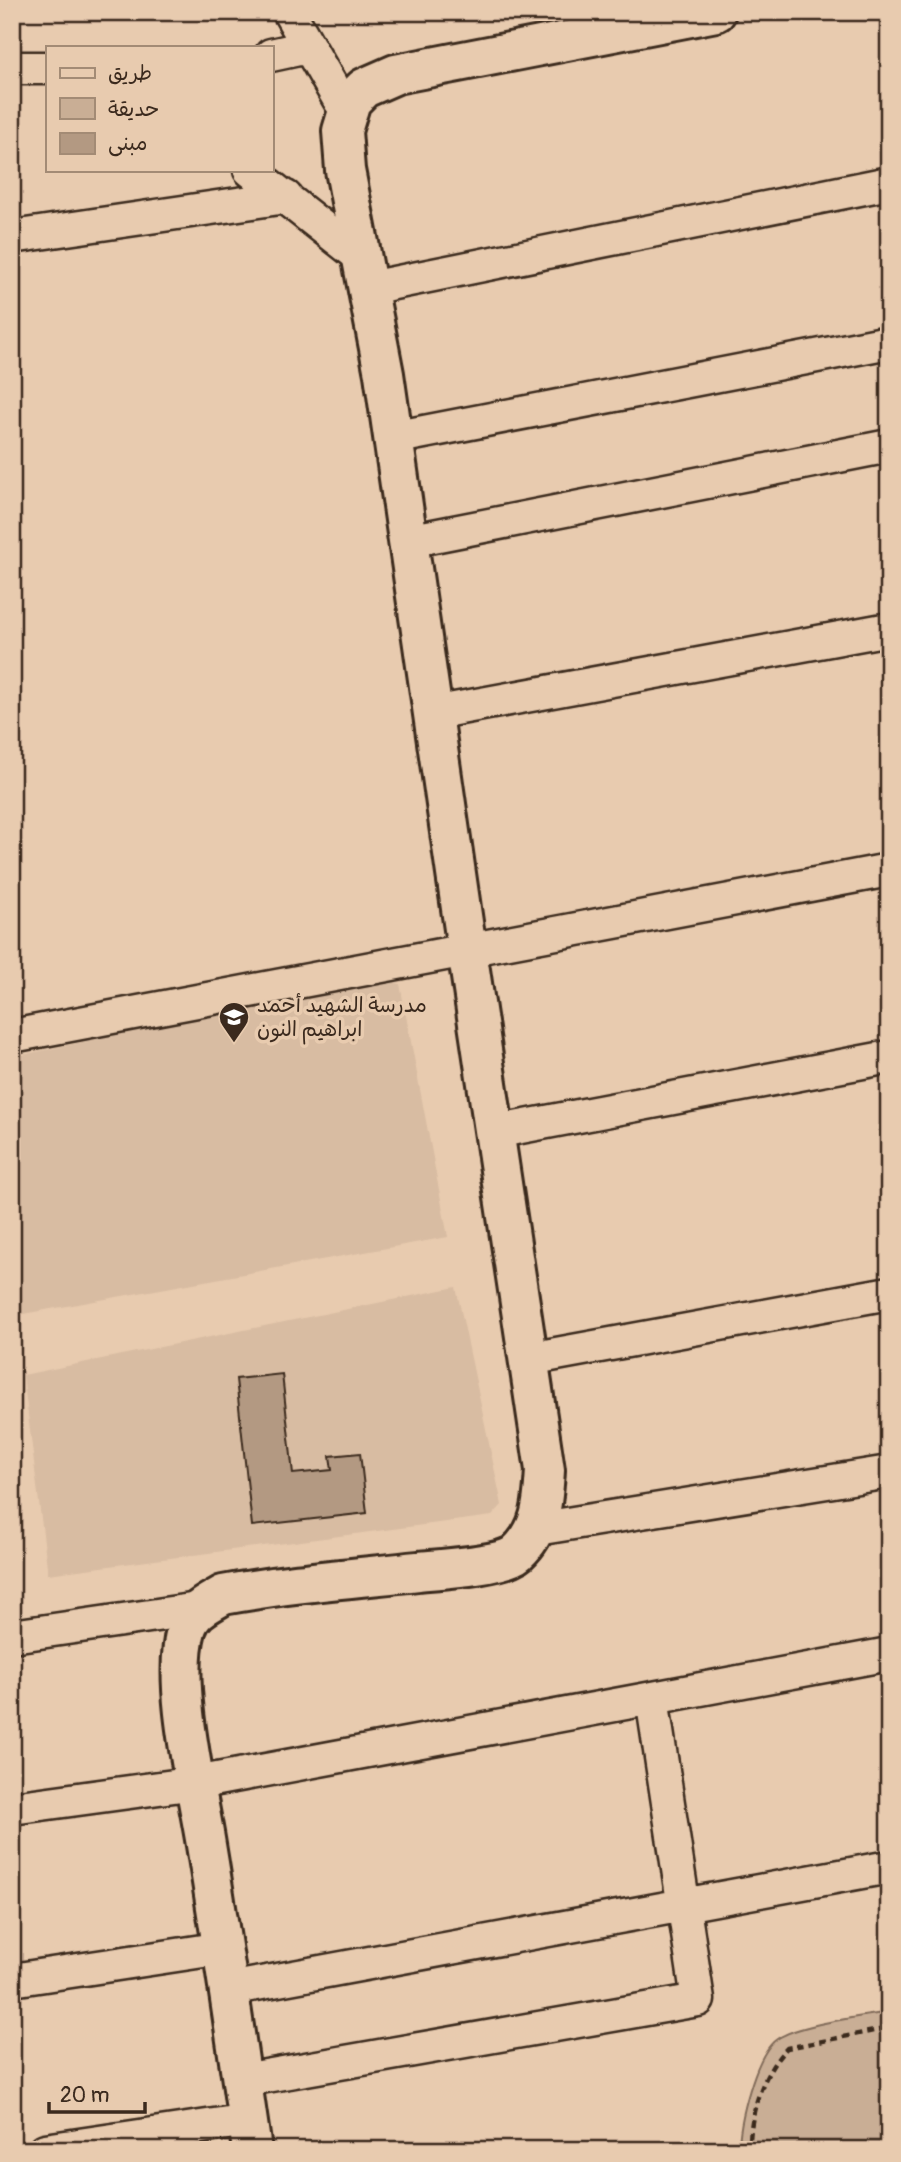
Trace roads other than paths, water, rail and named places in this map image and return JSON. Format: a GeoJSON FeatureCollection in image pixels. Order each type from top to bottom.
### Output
{"type":"FeatureCollection","features":[{"type":"Feature","properties":{"kind":"street"},"geometry":{"type":"LineString","coordinates":[[289,12],[340,101],[348,110]]}},
{"type":"Feature","properties":{"kind":"street"},"geometry":{"type":"LineString","coordinates":[[12,1636],[198,1609],[223,1595],[250,1590],[471,1565],[514,1556],[533,1536],[542,1510],[545,1470],[393,439],[366,274],[345,170],[342,131],[351,100],[364,88],[396,74],[716,12]]}},
{"type":"Feature","properties":{"kind":"street"},"geometry":{"type":"LineString","coordinates":[[273,55],[308,47]]}},
{"type":"Feature","properties":{"kind":"street"},"geometry":{"type":"LineString","coordinates":[[14,68],[46,68]]}},
{"type":"Feature","properties":{"kind":"street"},"geometry":{"type":"LineString","coordinates":[[14,68],[46,79]]}},
{"type":"Feature","properties":{"kind":"street"},"geometry":{"type":"LineString","coordinates":[[253,172],[286,197],[366,274]]}},
{"type":"Feature","properties":{"kind":"street"},"geometry":{"type":"LineString","coordinates":[[366,274],[889,183]]}},
{"type":"Feature","properties":{"kind":"street"},"geometry":{"type":"LineString","coordinates":[[12,237],[286,197]]}},
{"type":"Feature","properties":{"kind":"street"},"geometry":{"type":"LineString","coordinates":[[393,439],[889,342]]}},
{"type":"Feature","properties":{"kind":"street"},"geometry":{"type":"LineString","coordinates":[[408,541],[889,446]]}},
{"type":"Feature","properties":{"kind":"street"},"geometry":{"type":"LineString","coordinates":[[433,713],[889,629]]}},
{"type":"Feature","properties":{"kind":"street"},"geometry":{"type":"LineString","coordinates":[[12,1036],[889,870]]}},
{"type":"Feature","properties":{"kind":"street"},"geometry":{"type":"LineString","coordinates":[[494,1132],[889,1057]]}},
{"type":"Feature","properties":{"kind":"street"},"geometry":{"type":"LineString","coordinates":[[529,1359],[889,1293]]}},
{"type":"Feature","properties":{"kind":"street"},"geometry":{"type":"LineString","coordinates":[[536,1529],[889,1472]]}},
{"type":"Feature","properties":{"kind":"street"},"geometry":{"type":"LineString","coordinates":[[45,2150],[250,2135],[223,1948],[185,1718],[181,1659],[187,1627],[198,1609]]}},
{"type":"Feature","properties":{"kind":"street"},"geometry":{"type":"LineString","coordinates":[[12,1808],[196,1783],[889,1654]]}},
{"type":"Feature","properties":{"kind":"street"},"geometry":{"type":"LineString","coordinates":[[243,2080],[698,2000],[652,1698]]}},
{"type":"Feature","properties":{"kind":"street"},"geometry":{"type":"LineString","coordinates":[[229,1989],[889,1867]]}},
{"type":"Feature","properties":{"kind":"street"},"geometry":{"type":"LineString","coordinates":[[12,1980],[223,1948]]}},
{"type":"Feature","properties":{"kind":"place","name":"مدرسة الشهيد أحمد ابراهيم النون"},"geometry":{"type":"Point","coordinates":[234,1044]}}]}
